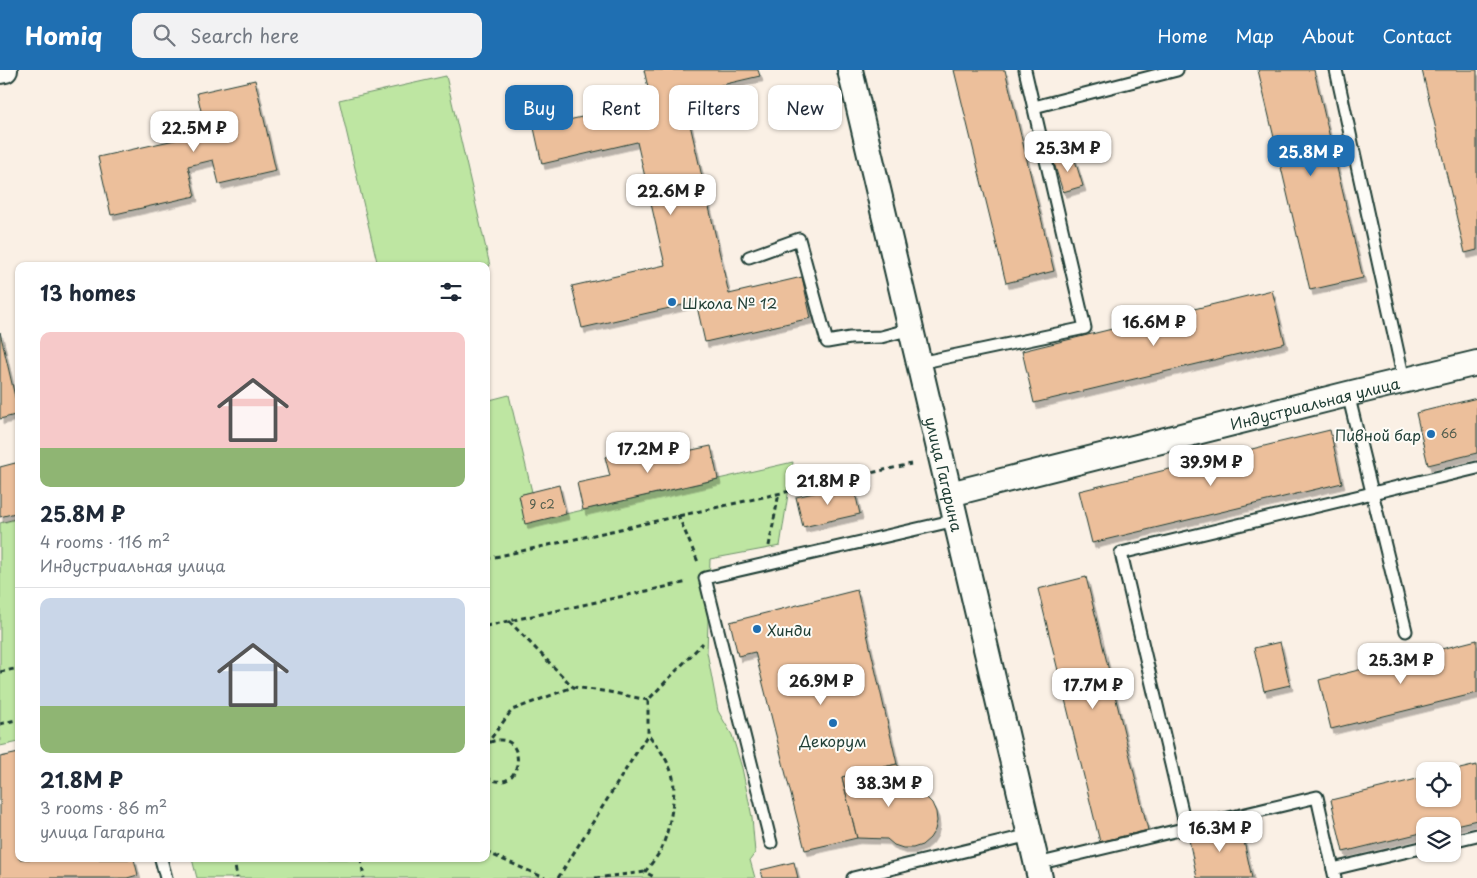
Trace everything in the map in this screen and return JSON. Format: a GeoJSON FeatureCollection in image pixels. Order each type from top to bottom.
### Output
{"type":"FeatureCollection","features":[{"type":"Feature","properties":{"kind":"street"},"geometry":{"type":"LineString","coordinates":[[0,71],[5,70]]}},
{"type":"Feature","properties":{"kind":"street","name":"улица Гагарина"},"geometry":{"type":"LineString","coordinates":[[850,70],[1039,871]]}},
{"type":"Feature","properties":{"kind":"street","name":"Индустриальная улица"},"geometry":{"type":"LineString","coordinates":[[950,494],[1477,363]]}},
{"type":"Feature","properties":{"kind":"lane"},"geometry":{"type":"LineString","coordinates":[[919,363],[1085,328],[1025,70]]}},
{"type":"Feature","properties":{"kind":"lane"},"geometry":{"type":"LineString","coordinates":[[1034,107],[1177,70]]}},
{"type":"Feature","properties":{"kind":"lane"},"geometry":{"type":"LineString","coordinates":[[1336,70],[1404,380]]}},
{"type":"Feature","properties":{"kind":"lane"},"geometry":{"type":"LineString","coordinates":[[749,257],[798,238],[827,342],[850,338],[881,337],[911,329]]}},
{"type":"Feature","properties":{"kind":"lane"},"geometry":{"type":"LineString","coordinates":[[1348,394],[1406,631]]}},
{"type":"Feature","properties":{"kind":"lane"},"geometry":{"type":"LineString","coordinates":[[1186,828],[1121,553],[1477,468]]}},
{"type":"Feature","properties":{"kind":"lane"},"geometry":{"type":"LineString","coordinates":[[771,843],[705,578],[956,520]]}},
{"type":"Feature","properties":{"kind":"lane"},"geometry":{"type":"LineString","coordinates":[[1039,871],[1186,828],[1317,797],[1334,874],[1416,850]]}},
{"type":"Feature","properties":{"kind":"lane"},"geometry":{"type":"LineString","coordinates":[[853,878],[1030,835]]}},
{"type":"Feature","properties":{"kind":"lane"},"geometry":{"type":"LineString","coordinates":[[1461,839],[1477,835]]}},
{"type":"Feature","properties":{"kind":"lane"},"geometry":{"type":"LineString","coordinates":[[162,862],[166,878]]}},
{"type":"Feature","properties":{"kind":"path"},"geometry":{"type":"LineString","coordinates":[[490,559],[678,515],[911,464]]}},
{"type":"Feature","properties":{"kind":"path"},"geometry":{"type":"LineString","coordinates":[[766,564],[779,493]]}},
{"type":"Feature","properties":{"kind":"path"},"geometry":{"type":"LineString","coordinates":[[490,625],[705,578],[678,515]]}},
{"type":"Feature","properties":{"kind":"path"},"geometry":{"type":"LineString","coordinates":[[508,621],[573,687]]}},
{"type":"Feature","properties":{"kind":"path"},"geometry":{"type":"LineString","coordinates":[[558,878],[648,734],[648,700],[717,628]]}},
{"type":"Feature","properties":{"kind":"path"},"geometry":{"type":"LineString","coordinates":[[0,672],[15,669]]}},
{"type":"Feature","properties":{"kind":"path"},"geometry":{"type":"LineString","coordinates":[[490,740],[512,710],[573,687],[648,700]]}},
{"type":"Feature","properties":{"kind":"path"},"geometry":{"type":"LineString","coordinates":[[0,724],[15,720]]}},
{"type":"Feature","properties":{"kind":"path"},"geometry":{"type":"LineString","coordinates":[[645,872],[660,852],[674,799],[673,776],[664,754],[648,734]]}},
{"type":"Feature","properties":{"kind":"path"},"geometry":{"type":"LineString","coordinates":[[490,743],[500,740],[512,745],[516,750],[519,762],[513,775],[507,779],[494,781],[490,779]]}},
{"type":"Feature","properties":{"kind":"path"},"geometry":{"type":"LineString","coordinates":[[490,854],[545,878]]}},
{"type":"Feature","properties":{"kind":"path"},"geometry":{"type":"LineString","coordinates":[[234,862],[237,878]]}},
{"type":"Feature","properties":{"kind":"path"},"geometry":{"type":"LineString","coordinates":[[361,862],[364,878]]}},
{"type":"Feature","properties":{"kind":"path"},"geometry":{"type":"LineString","coordinates":[[595,878],[645,872],[656,878]]}},
{"type":"Feature","properties":{"kind":"green space"},"geometry":{"type":"Polygon","coordinates":[[[446,76],[489,262],[377,262],[339,100],[446,76]]]}},
{"type":"Feature","properties":{"kind":"green space"},"geometry":{"type":"Polygon","coordinates":[[[509,395],[532,492],[519,495],[526,523],[793,462],[780,546],[710,559],[707,652],[718,711],[732,735],[742,768],[752,817],[755,853],[750,860],[755,878],[197,878],[193,862],[490,862],[490,400],[509,395]]]}},
{"type":"Feature","properties":{"kind":"green space"},"geometry":{"type":"Polygon","coordinates":[[[15,519],[15,743],[0,746],[0,523],[15,519]]]}},
{"type":"Feature","properties":{"kind":"building"},"geometry":{"type":"Polygon","coordinates":[[[644,70],[758,70],[760,76],[722,85],[669,85],[669,130],[691,130],[729,294],[802,277],[811,318],[705,342],[696,302],[582,328],[572,286],[665,265],[637,142],[542,164],[534,130],[573,130],[573,119],[583,117],[583,130],[659,130],[659,85],[647,85],[644,70]]]}},
{"type":"Feature","properties":{"kind":"building"},"geometry":{"type":"Polygon","coordinates":[[[954,70],[1005,70],[1054,271],[1006,283],[954,70]]]}},
{"type":"Feature","properties":{"kind":"building"},"geometry":{"type":"Polygon","coordinates":[[[1258,70],[1314,70],[1363,278],[1310,290],[1258,70]]]}},
{"type":"Feature","properties":{"kind":"building"},"geometry":{"type":"Polygon","coordinates":[[[1422,70],[1477,70],[1477,250],[1465,253],[1422,70]]]}},
{"type":"Feature","properties":{"kind":"building"},"geometry":{"type":"Polygon","coordinates":[[[255,80],[276,171],[219,184],[213,160],[188,166],[195,196],[111,215],[98,157],[206,133],[197,93],[255,80]]]}},
{"type":"Feature","properties":{"kind":"building"},"geometry":{"type":"Polygon","coordinates":[[[1073,154],[1083,186],[1063,192],[1053,160],[1073,154]]]}},
{"type":"Feature","properties":{"kind":"building"},"geometry":{"type":"Polygon","coordinates":[[[1272,290],[1285,343],[1034,403],[1022,351],[1272,290]]]}},
{"type":"Feature","properties":{"kind":"building"},"geometry":{"type":"Polygon","coordinates":[[[0,332],[15,397],[15,415],[0,419],[0,332]]]}},
{"type":"Feature","properties":{"kind":"building"},"geometry":{"type":"Polygon","coordinates":[[[1477,398],[1477,453],[1428,465],[1416,413],[1477,398]]]}},
{"type":"Feature","properties":{"kind":"building"},"geometry":{"type":"Polygon","coordinates":[[[1330,430],[1342,483],[1092,543],[1079,491],[1330,430]]]}},
{"type":"Feature","properties":{"kind":"building"},"geometry":{"type":"Polygon","coordinates":[[[670,442],[673,454],[711,446],[718,479],[583,510],[577,483],[610,476],[605,457],[670,442]]]}},
{"type":"Feature","properties":{"kind":"building"},"geometry":{"type":"Polygon","coordinates":[[[15,463],[15,513],[0,517],[0,467],[15,463]]]}},
{"type":"Feature","properties":{"kind":"building"},"geometry":{"type":"Polygon","coordinates":[[[853,484],[860,514],[803,527],[796,497],[853,484]]]}},
{"type":"Feature","properties":{"kind":"building"},"geometry":{"type":"Polygon","coordinates":[[[559,485],[566,514],[525,524],[519,495],[559,485]]]}},
{"type":"Feature","properties":{"kind":"building"},"geometry":{"type":"Polygon","coordinates":[[[1086,577],[1148,830],[1100,842],[1038,589],[1086,577]]]}},
{"type":"Feature","properties":{"kind":"building"},"geometry":{"type":"Polygon","coordinates":[[[857,590],[897,764],[842,777],[857,838],[805,850],[755,652],[738,656],[730,622],[857,590]]]}},
{"type":"Feature","properties":{"kind":"building"},"geometry":{"type":"Polygon","coordinates":[[[1477,640],[1477,693],[1331,729],[1319,680],[1477,640]]]}},
{"type":"Feature","properties":{"kind":"building"},"geometry":{"type":"Polygon","coordinates":[[[1280,642],[1290,685],[1264,691],[1254,648],[1280,642]]]}},
{"type":"Feature","properties":{"kind":"building"},"geometry":{"type":"Polygon","coordinates":[[[15,754],[15,862],[135,862],[138,875],[127,878],[0,878],[0,757],[15,754]]]}},
{"type":"Feature","properties":{"kind":"building"},"geometry":{"type":"Polygon","coordinates":[[[897,764],[916,792],[925,796],[932,803],[936,812],[935,830],[930,838],[922,845],[913,848],[903,848],[894,845],[887,839],[857,838],[842,777],[897,764]]]}},
{"type":"Feature","properties":{"kind":"building"},"geometry":{"type":"Polygon","coordinates":[[[1477,765],[1477,820],[1461,824],[1461,817],[1416,817],[1416,834],[1343,852],[1331,800],[1416,779],[1416,807],[1461,807],[1461,769],[1477,765]]]}},
{"type":"Feature","properties":{"kind":"building"},"geometry":{"type":"Polygon","coordinates":[[[1240,823],[1252,878],[1197,878],[1188,835],[1240,823]]]}},
{"type":"Feature","properties":{"kind":"building"},"geometry":{"type":"Polygon","coordinates":[[[794,862],[798,878],[763,878],[761,870],[794,862]]]}},
{"type":"Feature","properties":{"kind":"place","name":"Школа № 12"},"geometry":{"type":"Point","coordinates":[672,302]}},
{"type":"Feature","properties":{"kind":"place","name":"Пивной бар"},"geometry":{"type":"Point","coordinates":[1431,434]}},
{"type":"Feature","properties":{"kind":"place","name":"Хинди"},"geometry":{"type":"Point","coordinates":[757,629]}},
{"type":"Feature","properties":{"kind":"place","name":"Декорум"},"geometry":{"type":"Point","coordinates":[833,723]}}]}
